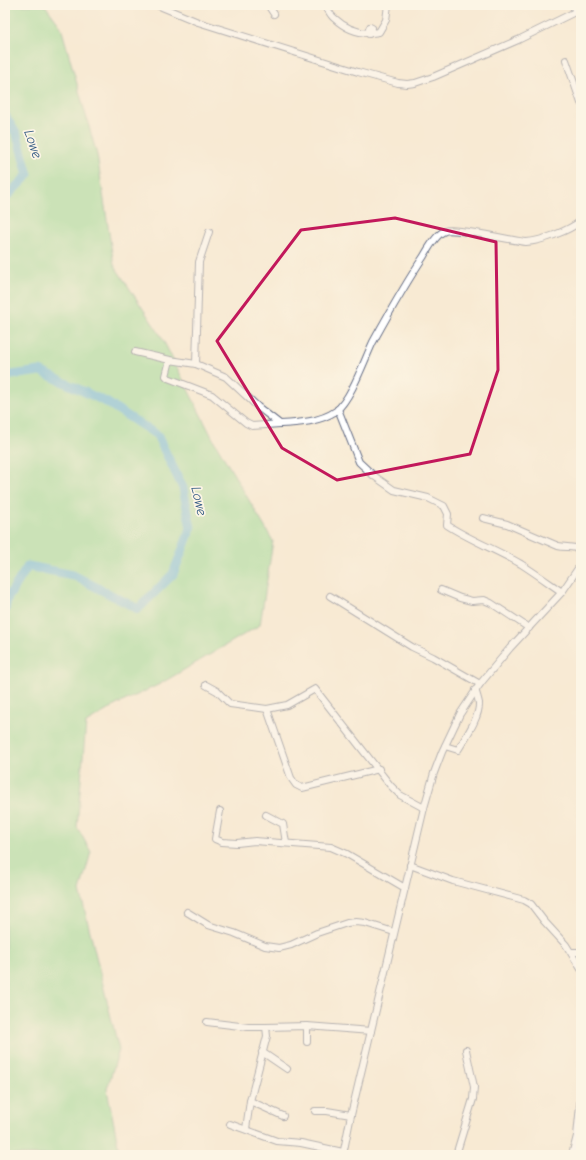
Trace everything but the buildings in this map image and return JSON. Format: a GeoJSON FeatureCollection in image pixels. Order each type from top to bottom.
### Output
{"type":"FeatureCollection","features":[{"type":"Feature","properties":{"kind":"street"},"geometry":{"type":"LineString","coordinates":[[157,5],[198,22],[398,84],[415,83],[433,78],[579,14],[572,5]]}},
{"type":"Feature","properties":{"kind":"street"},"geometry":{"type":"LineString","coordinates":[[268,5],[274,14]]}},
{"type":"Feature","properties":{"kind":"street"},"geometry":{"type":"LineString","coordinates":[[325,5],[334,18],[355,31],[370,34],[379,32],[386,20],[388,5]]}},
{"type":"Feature","properties":{"kind":"street"},"geometry":{"type":"LineString","coordinates":[[566,60],[581,103]]}},
{"type":"Feature","properties":{"kind":"street"},"geometry":{"type":"LineString","coordinates":[[170,360],[166,372],[166,376],[168,378],[212,395],[246,423],[252,426],[300,423],[313,420],[330,414],[342,406],[402,291],[431,246],[442,232],[446,230],[478,233],[532,242],[565,230],[581,221]]}},
{"type":"Feature","properties":{"kind":"street"},"geometry":{"type":"LineString","coordinates":[[196,364],[199,262],[209,232]]}},
{"type":"Feature","properties":{"kind":"street"},"geometry":{"type":"LineString","coordinates":[[135,352],[196,364],[226,377],[258,407],[280,424]]}},
{"type":"Feature","properties":{"kind":"street"},"geometry":{"type":"LineString","coordinates":[[338,409],[359,462],[374,476],[394,490],[428,498],[444,506],[448,514],[447,525],[456,532],[475,540],[522,565],[562,592]]}},
{"type":"Feature","properties":{"kind":"street"},"geometry":{"type":"LineString","coordinates":[[483,518],[507,524],[558,546],[573,547],[581,550]]}},
{"type":"Feature","properties":{"kind":"street"},"geometry":{"type":"LineString","coordinates":[[230,1124],[277,1141],[301,1143],[343,1154],[410,865],[434,773],[460,714],[475,690],[562,592],[581,564]]}},
{"type":"Feature","properties":{"kind":"street"},"geometry":{"type":"LineString","coordinates":[[441,590],[460,598],[484,600],[491,603],[529,628]]}},
{"type":"Feature","properties":{"kind":"street"},"geometry":{"type":"LineString","coordinates":[[330,596],[412,647],[434,657],[480,684]]}},
{"type":"Feature","properties":{"kind":"street"},"geometry":{"type":"LineString","coordinates":[[206,685],[217,691],[230,704],[267,709],[287,705],[315,689],[400,795],[424,808]]}},
{"type":"Feature","properties":{"kind":"street"},"geometry":{"type":"LineString","coordinates":[[445,746],[458,750],[472,726],[479,708],[479,702],[475,690]]}},
{"type":"Feature","properties":{"kind":"street"},"geometry":{"type":"LineString","coordinates":[[267,709],[291,778],[296,785],[302,788],[379,770]]}},
{"type":"Feature","properties":{"kind":"street"},"geometry":{"type":"LineString","coordinates":[[220,811],[215,839],[222,842],[237,843],[255,841],[331,847],[347,854],[405,888]]}},
{"type":"Feature","properties":{"kind":"street"},"geometry":{"type":"LineString","coordinates":[[266,815],[283,824],[286,843]]}},
{"type":"Feature","properties":{"kind":"street"},"geometry":{"type":"LineString","coordinates":[[410,865],[453,881],[524,900],[531,904],[572,952],[581,969]]}},
{"type":"Feature","properties":{"kind":"street"},"geometry":{"type":"LineString","coordinates":[[187,912],[208,925],[234,933],[265,946],[279,948],[291,945],[318,933],[351,923],[365,923],[394,932]]}},
{"type":"Feature","properties":{"kind":"street"},"geometry":{"type":"LineString","coordinates":[[572,952],[581,952]]}},
{"type":"Feature","properties":{"kind":"street"},"geometry":{"type":"LineString","coordinates":[[207,1022],[248,1028],[266,1026],[307,1026],[371,1031]]}},
{"type":"Feature","properties":{"kind":"street"},"geometry":{"type":"LineString","coordinates":[[246,1129],[250,1101],[267,1036],[266,1026]]}},
{"type":"Feature","properties":{"kind":"street"},"geometry":{"type":"LineString","coordinates":[[307,1026],[307,1042]]}},
{"type":"Feature","properties":{"kind":"street"},"geometry":{"type":"LineString","coordinates":[[456,1155],[473,1099],[474,1087],[466,1050]]}},
{"type":"Feature","properties":{"kind":"street"},"geometry":{"type":"LineString","coordinates":[[262,1052],[287,1069]]}},
{"type":"Feature","properties":{"kind":"street"},"geometry":{"type":"LineString","coordinates":[[572,1155],[577,1136],[581,1095]]}},
{"type":"Feature","properties":{"kind":"street"},"geometry":{"type":"LineString","coordinates":[[250,1101],[283,1116]]}},
{"type":"Feature","properties":{"kind":"street"},"geometry":{"type":"LineString","coordinates":[[315,1112],[326,1111],[351,1115]]}},
{"type":"Feature","properties":{"kind":"highlighted area"},"geometry":{"type":"Polygon","coordinates":[[[395,218],[496,242],[498,370],[470,454],[337,480],[282,448],[217,341],[301,230],[395,218]]]}},
{"type":"Feature","properties":{"kind":"green space"},"geometry":{"type":"Polygon","coordinates":[[[5,5],[45,5],[61,27],[97,155],[114,265],[161,336],[213,439],[273,541],[260,625],[160,684],[116,705],[86,723],[77,827],[91,852],[80,891],[119,1050],[107,1089],[120,1155],[5,1155],[5,5]]]}},
{"type":"Feature","properties":{"kind":"waterway","name":"Lowe"},"geometry":{"type":"LineString","coordinates":[[5,115],[17,135],[28,175],[5,198]]}},
{"type":"Feature","properties":{"kind":"waterway","name":"Lowe"},"geometry":{"type":"LineString","coordinates":[[5,376],[40,371],[106,402],[157,435],[183,488],[191,528],[173,574],[138,609],[73,575],[28,566],[7,599],[5,610]]}}]}
